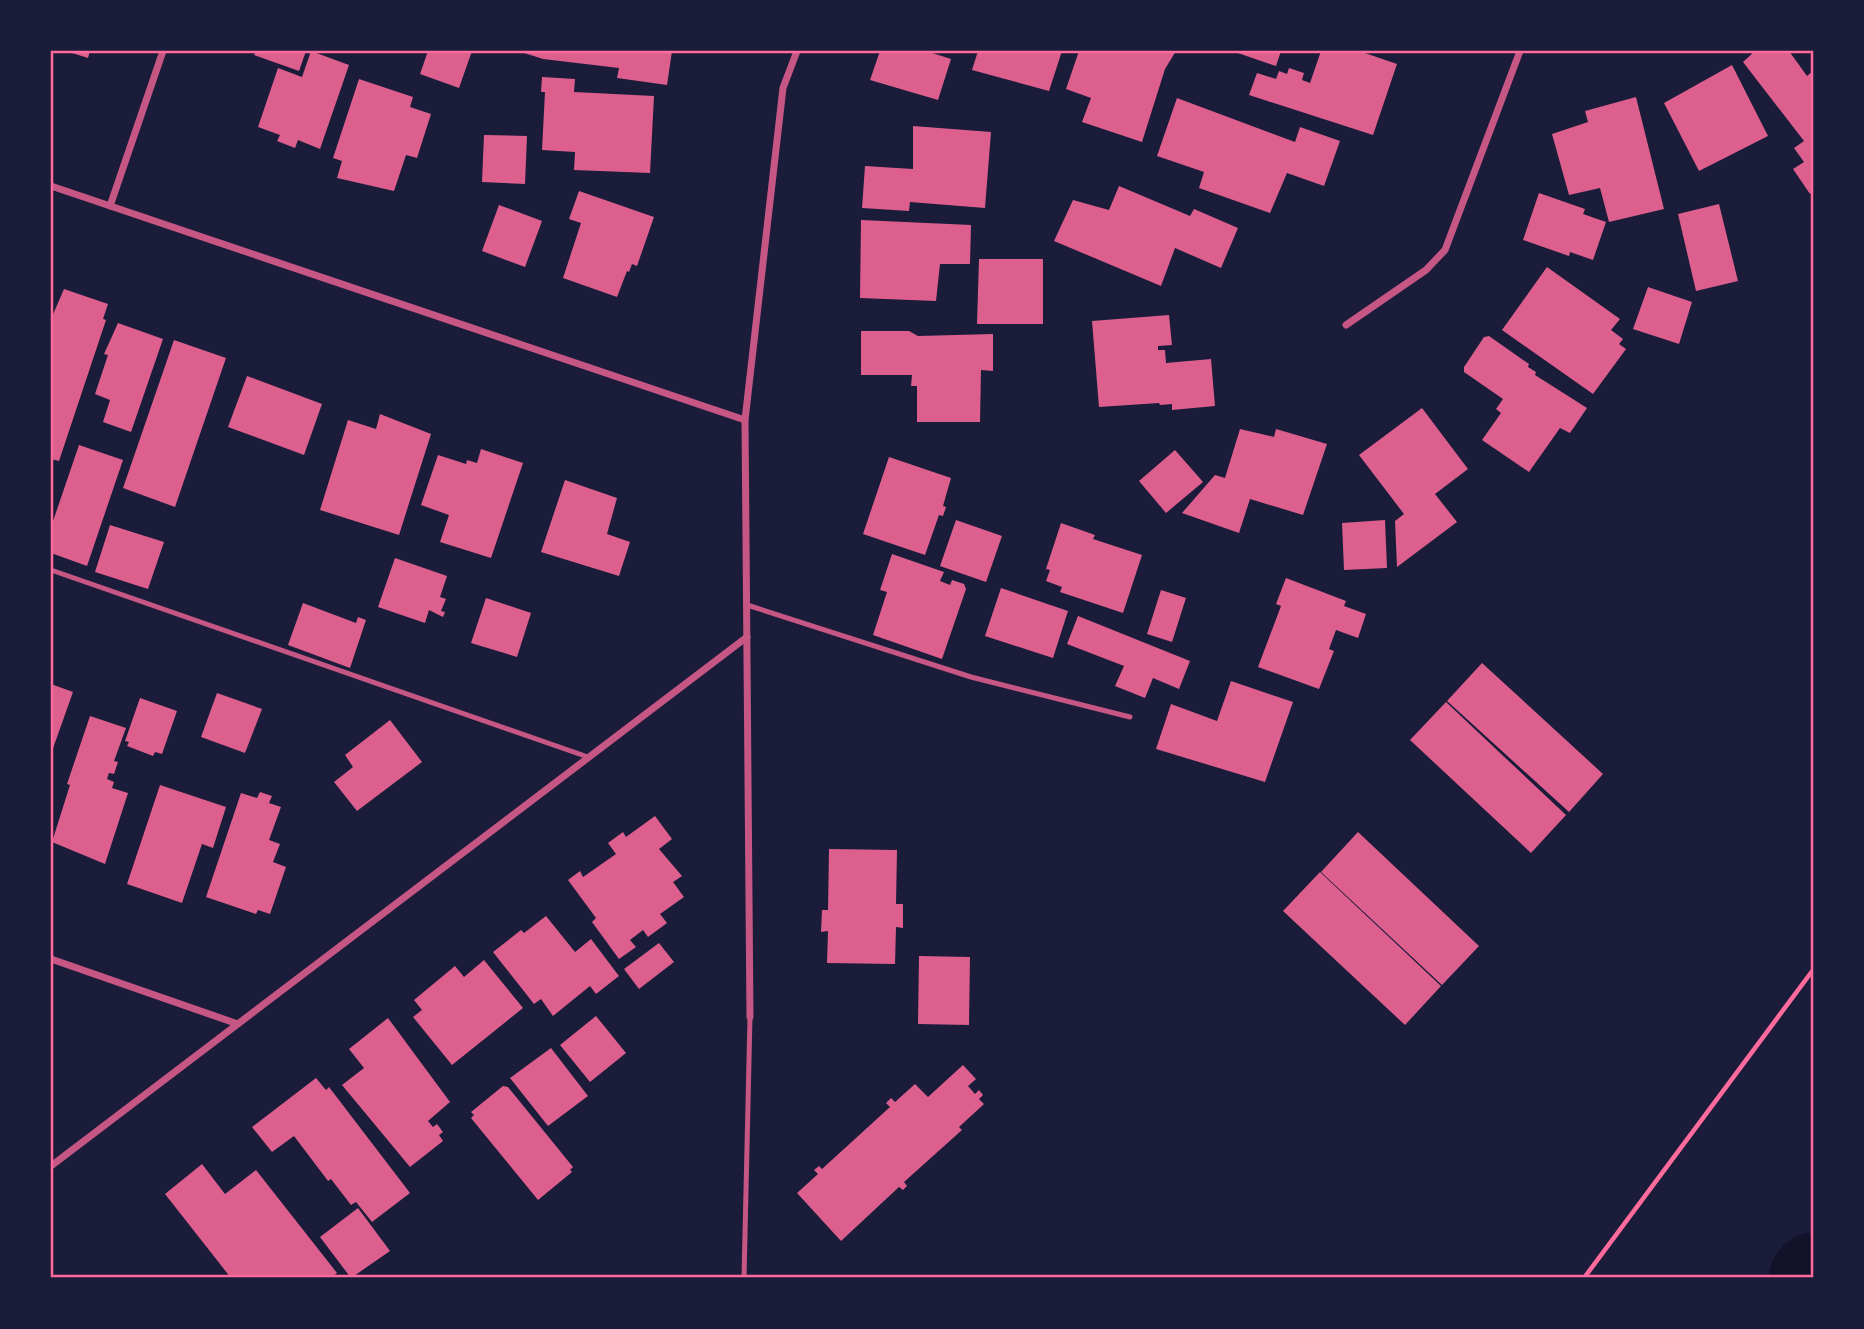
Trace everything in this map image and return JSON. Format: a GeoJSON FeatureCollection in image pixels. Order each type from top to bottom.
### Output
{"type":"FeatureCollection","features":[{"type":"Feature","properties":{"kind":"street"},"geometry":{"type":"LineString","coordinates":[[110,206],[163,51]]}},
{"type":"Feature","properties":{"kind":"street"},"geometry":{"type":"LineString","coordinates":[[750,1017],[745,420],[783,88],[797,51]]}},
{"type":"Feature","properties":{"kind":"street"},"geometry":{"type":"LineString","coordinates":[[1346,326],[1426,270],[1445,250],[1520,51]]}},
{"type":"Feature","properties":{"kind":"street"},"geometry":{"type":"LineString","coordinates":[[51,186],[745,420]]}},
{"type":"Feature","properties":{"kind":"street"},"geometry":{"type":"LineString","coordinates":[[51,1166],[235,1023],[747,638]]}},
{"type":"Feature","properties":{"kind":"street"},"geometry":{"type":"LineString","coordinates":[[51,959],[235,1023]]}},
{"type":"Feature","properties":{"kind":"lane"},"geometry":{"type":"LineString","coordinates":[[51,570],[588,757]]}},
{"type":"Feature","properties":{"kind":"lane"},"geometry":{"type":"LineString","coordinates":[[747,605],[971,677],[1130,717]]}},
{"type":"Feature","properties":{"kind":"lane"},"geometry":{"type":"LineString","coordinates":[[744,1278],[750,1017]]}},
{"type":"Feature","properties":{"kind":"path"},"geometry":{"type":"LineString","coordinates":[[1584,1278],[1813,970]]}},
{"type":"Feature","properties":{"kind":"building"},"geometry":{"type":"Polygon","coordinates":[[[66,51],[90,51],[88,58],[66,51]]]}},
{"type":"Feature","properties":{"kind":"building"},"geometry":{"type":"Polygon","coordinates":[[[256,51],[306,51],[299,71],[254,55],[256,51]]]}},
{"type":"Feature","properties":{"kind":"building"},"geometry":{"type":"Polygon","coordinates":[[[311,51],[349,65],[320,149],[298,140],[295,148],[277,141],[280,135],[258,127],[278,68],[302,77],[311,51]]]}},
{"type":"Feature","properties":{"kind":"building"},"geometry":{"type":"Polygon","coordinates":[[[428,51],[472,51],[459,88],[420,74],[428,51]]]}},
{"type":"Feature","properties":{"kind":"building"},"geometry":{"type":"Polygon","coordinates":[[[518,51],[672,51],[667,85],[617,78],[619,68],[543,59],[518,51]]]}},
{"type":"Feature","properties":{"kind":"building"},"geometry":{"type":"Polygon","coordinates":[[[880,51],[926,51],[951,59],[938,100],[870,80],[880,51]]]}},
{"type":"Feature","properties":{"kind":"building"},"geometry":{"type":"Polygon","coordinates":[[[978,51],[1062,51],[1049,91],[972,70],[978,51]]]}},
{"type":"Feature","properties":{"kind":"building"},"geometry":{"type":"Polygon","coordinates":[[[1079,51],[1176,51],[1165,69],[1142,142],[1082,122],[1091,98],[1066,89],[1079,51]]]}},
{"type":"Feature","properties":{"kind":"building"},"geometry":{"type":"Polygon","coordinates":[[[1232,51],[1281,51],[1276,66],[1232,51]]]}},
{"type":"Feature","properties":{"kind":"building"},"geometry":{"type":"Polygon","coordinates":[[[1321,51],[1359,51],[1397,64],[1373,135],[1249,95],[1257,73],[1276,79],[1279,71],[1287,74],[1289,68],[1304,73],[1302,80],[1310,83],[1321,51]]]}},
{"type":"Feature","properties":{"kind":"building"},"geometry":{"type":"Polygon","coordinates":[[[1755,51],[1789,51],[1807,76],[1813,71],[1813,191],[1810,194],[1793,169],[1804,162],[1794,148],[1804,141],[1743,62],[1755,51]]]}},
{"type":"Feature","properties":{"kind":"building"},"geometry":{"type":"Polygon","coordinates":[[[1732,65],[1768,136],[1699,171],[1664,103],[1732,65]]]}},
{"type":"Feature","properties":{"kind":"building"},"geometry":{"type":"Polygon","coordinates":[[[542,77],[575,79],[574,92],[654,96],[650,173],[574,170],[575,152],[542,150],[545,92],[541,92],[542,77]]]}},
{"type":"Feature","properties":{"kind":"building"},"geometry":{"type":"Polygon","coordinates":[[[359,79],[413,97],[410,107],[431,114],[417,158],[406,155],[394,191],[337,178],[342,161],[333,158],[359,79]]]}},
{"type":"Feature","properties":{"kind":"building"},"geometry":{"type":"Polygon","coordinates":[[[1636,97],[1664,209],[1609,222],[1600,188],[1569,195],[1552,134],[1588,122],[1585,111],[1636,97]]]}},
{"type":"Feature","properties":{"kind":"building"},"geometry":{"type":"Polygon","coordinates":[[[1177,98],[1295,142],[1300,127],[1340,141],[1324,186],[1287,173],[1270,213],[1199,188],[1204,172],[1157,156],[1177,98]]]}},
{"type":"Feature","properties":{"kind":"building"},"geometry":{"type":"Polygon","coordinates":[[[913,126],[991,132],[985,208],[910,202],[909,211],[862,208],[865,166],[913,169],[913,126]]]}},
{"type":"Feature","properties":{"kind":"building"},"geometry":{"type":"Polygon","coordinates":[[[484,135],[527,136],[525,184],[482,182],[484,135]]]}},
{"type":"Feature","properties":{"kind":"building"},"geometry":{"type":"Polygon","coordinates":[[[1119,186],[1190,216],[1194,209],[1238,228],[1221,268],[1175,248],[1161,286],[1054,241],[1073,200],[1109,210],[1119,186]]]}},
{"type":"Feature","properties":{"kind":"building"},"geometry":{"type":"Polygon","coordinates":[[[579,191],[654,217],[637,266],[632,264],[629,272],[627,271],[617,297],[563,278],[581,223],[569,219],[579,191]]]}},
{"type":"Feature","properties":{"kind":"building"},"geometry":{"type":"Polygon","coordinates":[[[1539,193],[1585,209],[1583,214],[1606,222],[1593,260],[1570,252],[1569,256],[1523,240],[1539,193]]]}},
{"type":"Feature","properties":{"kind":"building"},"geometry":{"type":"Polygon","coordinates":[[[1719,204],[1738,281],[1696,291],[1678,214],[1719,204]]]}},
{"type":"Feature","properties":{"kind":"building"},"geometry":{"type":"Polygon","coordinates":[[[499,205],[542,221],[525,267],[482,251],[499,205]]]}},
{"type":"Feature","properties":{"kind":"building"},"geometry":{"type":"Polygon","coordinates":[[[861,220],[971,225],[970,264],[940,264],[936,301],[860,298],[861,220]]]}},
{"type":"Feature","properties":{"kind":"building"},"geometry":{"type":"Polygon","coordinates":[[[979,259],[1043,259],[1043,324],[977,324],[979,259]]]}},
{"type":"Feature","properties":{"kind":"building"},"geometry":{"type":"Polygon","coordinates":[[[1547,267],[1620,319],[1611,330],[1623,339],[1619,344],[1626,349],[1593,394],[1502,330],[1547,267]]]}},
{"type":"Feature","properties":{"kind":"building"},"geometry":{"type":"Polygon","coordinates":[[[1648,287],[1692,302],[1679,344],[1633,329],[1648,287]]]}},
{"type":"Feature","properties":{"kind":"building"},"geometry":{"type":"Polygon","coordinates":[[[64,289],[108,304],[103,319],[106,320],[59,461],[51,459],[51,319],[64,289]]]}},
{"type":"Feature","properties":{"kind":"building"},"geometry":{"type":"Polygon","coordinates":[[[1169,315],[1172,345],[1158,346],[1158,350],[1165,350],[1166,363],[1211,359],[1215,406],[1172,410],[1172,404],[1159,403],[1099,407],[1092,321],[1169,315]]]}},
{"type":"Feature","properties":{"kind":"building"},"geometry":{"type":"Polygon","coordinates":[[[118,323],[163,339],[131,432],[103,422],[110,400],[95,394],[108,355],[104,354],[118,323]]]}},
{"type":"Feature","properties":{"kind":"building"},"geometry":{"type":"Polygon","coordinates":[[[861,331],[909,331],[918,336],[993,334],[993,371],[981,370],[980,422],[917,422],[917,386],[911,386],[912,375],[861,375],[861,331]]]}},
{"type":"Feature","properties":{"kind":"building"},"geometry":{"type":"Polygon","coordinates":[[[1489,336],[1529,364],[1528,367],[1536,372],[1535,375],[1587,408],[1570,433],[1560,428],[1529,472],[1482,440],[1501,413],[1496,409],[1503,399],[1464,372],[1464,367],[1484,337],[1489,336]]]}},
{"type":"Feature","properties":{"kind":"building"},"geometry":{"type":"Polygon","coordinates":[[[174,340],[226,358],[175,507],[123,488],[174,340]]]}},
{"type":"Feature","properties":{"kind":"building"},"geometry":{"type":"Polygon","coordinates":[[[247,376],[322,404],[304,455],[228,427],[247,376]]]}},
{"type":"Feature","properties":{"kind":"building"},"geometry":{"type":"Polygon","coordinates":[[[1422,408],[1468,469],[1435,494],[1457,522],[1397,567],[1395,521],[1404,514],[1359,455],[1422,408]]]}},
{"type":"Feature","properties":{"kind":"building"},"geometry":{"type":"Polygon","coordinates":[[[380,414],[431,434],[399,535],[320,510],[348,420],[376,429],[380,414]]]}},
{"type":"Feature","properties":{"kind":"building"},"geometry":{"type":"Polygon","coordinates":[[[1240,429],[1274,437],[1276,429],[1327,444],[1303,515],[1250,499],[1239,533],[1182,513],[1215,475],[1225,478],[1240,429]]]}},
{"type":"Feature","properties":{"kind":"building"},"geometry":{"type":"Polygon","coordinates":[[[79,445],[123,460],[87,566],[51,553],[51,527],[79,445]]]}},
{"type":"Feature","properties":{"kind":"building"},"geometry":{"type":"Polygon","coordinates":[[[481,449],[523,463],[491,558],[440,542],[449,515],[421,505],[438,455],[466,464],[467,460],[477,463],[481,449]]]}},
{"type":"Feature","properties":{"kind":"building"},"geometry":{"type":"Polygon","coordinates":[[[1175,450],[1203,482],[1166,513],[1139,481],[1175,450]]]}},
{"type":"Feature","properties":{"kind":"building"},"geometry":{"type":"Polygon","coordinates":[[[889,457],[951,478],[943,516],[939,515],[925,555],[863,534],[889,457]]]}},
{"type":"Feature","properties":{"kind":"building"},"geometry":{"type":"Polygon","coordinates":[[[565,480],[617,498],[607,534],[630,542],[619,576],[541,552],[565,480]]]}},
{"type":"Feature","properties":{"kind":"building"},"geometry":{"type":"Polygon","coordinates":[[[956,520],[1002,536],[986,582],[940,566],[956,520]]]}},
{"type":"Feature","properties":{"kind":"building"},"geometry":{"type":"Polygon","coordinates":[[[1385,520],[1387,568],[1344,570],[1342,523],[1385,520]]]}},
{"type":"Feature","properties":{"kind":"building"},"geometry":{"type":"Polygon","coordinates":[[[1061,523],[1095,535],[1093,539],[1142,555],[1123,613],[1060,592],[1062,587],[1046,581],[1050,570],[1046,569],[1061,523]]]}},
{"type":"Feature","properties":{"kind":"building"},"geometry":{"type":"Polygon","coordinates":[[[110,525],[164,542],[148,589],[95,572],[110,525]]]}},
{"type":"Feature","properties":{"kind":"building"},"geometry":{"type":"Polygon","coordinates":[[[892,554],[944,572],[940,581],[950,585],[952,580],[964,584],[966,589],[942,659],[873,635],[887,592],[880,590],[892,554]]]}},
{"type":"Feature","properties":{"kind":"building"},"geometry":{"type":"Polygon","coordinates":[[[395,558],[447,576],[440,597],[446,599],[441,611],[445,612],[443,617],[429,610],[425,623],[378,607],[395,558]]]}},
{"type":"Feature","properties":{"kind":"building"},"geometry":{"type":"Polygon","coordinates":[[[1286,578],[1346,601],[1344,606],[1366,614],[1358,638],[1336,630],[1329,649],[1334,651],[1319,689],[1258,667],[1281,606],[1276,604],[1286,578]]]}},
{"type":"Feature","properties":{"kind":"building"},"geometry":{"type":"Polygon","coordinates":[[[1001,588],[1068,611],[1053,658],[985,636],[1001,588]]]}},
{"type":"Feature","properties":{"kind":"building"},"geometry":{"type":"Polygon","coordinates":[[[1161,590],[1186,598],[1172,642],[1147,634],[1161,590]]]}},
{"type":"Feature","properties":{"kind":"building"},"geometry":{"type":"Polygon","coordinates":[[[486,598],[531,613],[517,657],[471,643],[486,598]]]}},
{"type":"Feature","properties":{"kind":"building"},"geometry":{"type":"Polygon","coordinates":[[[303,603],[356,623],[358,617],[366,620],[350,668],[288,645],[303,603]]]}},
{"type":"Feature","properties":{"kind":"building"},"geometry":{"type":"Polygon","coordinates":[[[1078,616],[1190,661],[1179,689],[1153,678],[1145,698],[1115,686],[1124,666],[1067,644],[1078,616]]]}},
{"type":"Feature","properties":{"kind":"building"},"geometry":{"type":"Polygon","coordinates":[[[1482,663],[1603,774],[1569,812],[1447,701],[1482,663]]]}},
{"type":"Feature","properties":{"kind":"building"},"geometry":{"type":"Polygon","coordinates":[[[1231,681],[1293,702],[1265,782],[1156,749],[1171,704],[1217,721],[1231,681]]]}},
{"type":"Feature","properties":{"kind":"building"},"geometry":{"type":"Polygon","coordinates":[[[51,684],[73,692],[51,754],[51,684]]]}},
{"type":"Feature","properties":{"kind":"building"},"geometry":{"type":"Polygon","coordinates":[[[217,693],[262,709],[245,753],[201,737],[217,693]]]}},
{"type":"Feature","properties":{"kind":"building"},"geometry":{"type":"Polygon","coordinates":[[[140,698],[177,711],[162,754],[155,752],[153,756],[127,746],[129,742],[125,741],[140,698]]]}},
{"type":"Feature","properties":{"kind":"building"},"geometry":{"type":"Polygon","coordinates":[[[1446,702],[1566,815],[1531,853],[1410,740],[1446,702]]]}},
{"type":"Feature","properties":{"kind":"building"},"geometry":{"type":"Polygon","coordinates":[[[90,716],[126,728],[114,761],[118,762],[114,774],[109,773],[107,779],[114,782],[112,788],[128,793],[105,864],[52,842],[70,785],[67,784],[90,716]]]}},
{"type":"Feature","properties":{"kind":"building"},"geometry":{"type":"Polygon","coordinates":[[[390,720],[422,762],[357,811],[334,782],[353,767],[345,755],[390,720]]]}},
{"type":"Feature","properties":{"kind":"building"},"geometry":{"type":"Polygon","coordinates":[[[160,785],[226,807],[213,848],[202,844],[182,903],[127,884],[160,785]]]}},
{"type":"Feature","properties":{"kind":"building"},"geometry":{"type":"Polygon","coordinates":[[[260,792],[272,796],[269,803],[281,807],[269,840],[280,844],[273,862],[286,867],[270,914],[258,910],[256,914],[206,897],[241,793],[257,798],[260,792]]]}},
{"type":"Feature","properties":{"kind":"building"},"geometry":{"type":"Polygon","coordinates":[[[655,816],[672,839],[659,849],[682,876],[673,882],[684,897],[660,914],[667,923],[648,937],[643,930],[630,940],[636,947],[619,959],[592,922],[596,918],[568,880],[580,871],[583,877],[616,854],[608,843],[623,832],[626,837],[655,816]]]}},
{"type":"Feature","properties":{"kind":"building"},"geometry":{"type":"Polygon","coordinates":[[[1358,832],[1479,946],[1442,985],[1321,872],[1358,832]]]}},
{"type":"Feature","properties":{"kind":"building"},"geometry":{"type":"Polygon","coordinates":[[[829,849],[897,850],[896,904],[903,904],[903,928],[896,927],[895,964],[827,963],[828,931],[821,932],[822,910],[828,910],[829,849]]]}},
{"type":"Feature","properties":{"kind":"building"},"geometry":{"type":"Polygon","coordinates":[[[1320,872],[1441,986],[1405,1025],[1283,911],[1320,872]]]}},
{"type":"Feature","properties":{"kind":"building"},"geometry":{"type":"Polygon","coordinates":[[[546,916],[575,952],[591,939],[619,976],[596,994],[590,986],[553,1016],[541,999],[534,1004],[493,952],[521,930],[524,933],[546,916]]]}},
{"type":"Feature","properties":{"kind":"building"},"geometry":{"type":"Polygon","coordinates":[[[659,943],[674,962],[639,989],[624,969],[659,943]]]}},
{"type":"Feature","properties":{"kind":"building"},"geometry":{"type":"Polygon","coordinates":[[[919,956],[970,957],[969,1025],[918,1024],[919,956]]]}},
{"type":"Feature","properties":{"kind":"building"},"geometry":{"type":"Polygon","coordinates":[[[484,960],[523,1008],[452,1065],[413,1017],[422,1010],[414,1000],[455,966],[464,977],[484,960]]]}},
{"type":"Feature","properties":{"kind":"building"},"geometry":{"type":"Polygon","coordinates":[[[596,1016],[626,1053],[590,1082],[560,1045],[596,1016]]]}},
{"type":"Feature","properties":{"kind":"building"},"geometry":{"type":"Polygon","coordinates":[[[388,1018],[450,1102],[428,1121],[433,1127],[437,1124],[443,1132],[439,1135],[443,1141],[410,1167],[342,1085],[364,1068],[349,1049],[388,1018]]]}},
{"type":"Feature","properties":{"kind":"building"},"geometry":{"type":"Polygon","coordinates":[[[551,1048],[588,1096],[548,1126],[510,1078],[551,1048]]]}},
{"type":"Feature","properties":{"kind":"building"},"geometry":{"type":"Polygon","coordinates":[[[963,1065],[976,1079],[968,1086],[975,1094],[979,1090],[983,1095],[979,1099],[984,1104],[959,1127],[962,1130],[904,1182],[907,1186],[903,1190],[899,1187],[841,1241],[797,1193],[818,1174],[814,1170],[819,1166],[822,1169],[890,1107],[886,1103],[891,1098],[895,1102],[915,1084],[928,1097],[963,1065]]]}},
{"type":"Feature","properties":{"kind":"building"},"geometry":{"type":"Polygon","coordinates":[[[316,1078],[326,1090],[329,1087],[410,1193],[372,1222],[356,1202],[351,1205],[331,1179],[328,1181],[294,1136],[272,1152],[252,1127],[316,1078]]]}},
{"type":"Feature","properties":{"kind":"building"},"geometry":{"type":"Polygon","coordinates":[[[503,1086],[508,1087],[573,1167],[570,1170],[572,1172],[538,1200],[471,1118],[474,1115],[471,1112],[503,1086]]]}},
{"type":"Feature","properties":{"kind":"building"},"geometry":{"type":"Polygon","coordinates":[[[202,1164],[225,1194],[256,1170],[337,1273],[331,1278],[231,1278],[165,1194],[202,1164]]]}},
{"type":"Feature","properties":{"kind":"building"},"geometry":{"type":"Polygon","coordinates":[[[358,1208],[390,1251],[351,1278],[320,1237],[358,1208]]]}}]}
